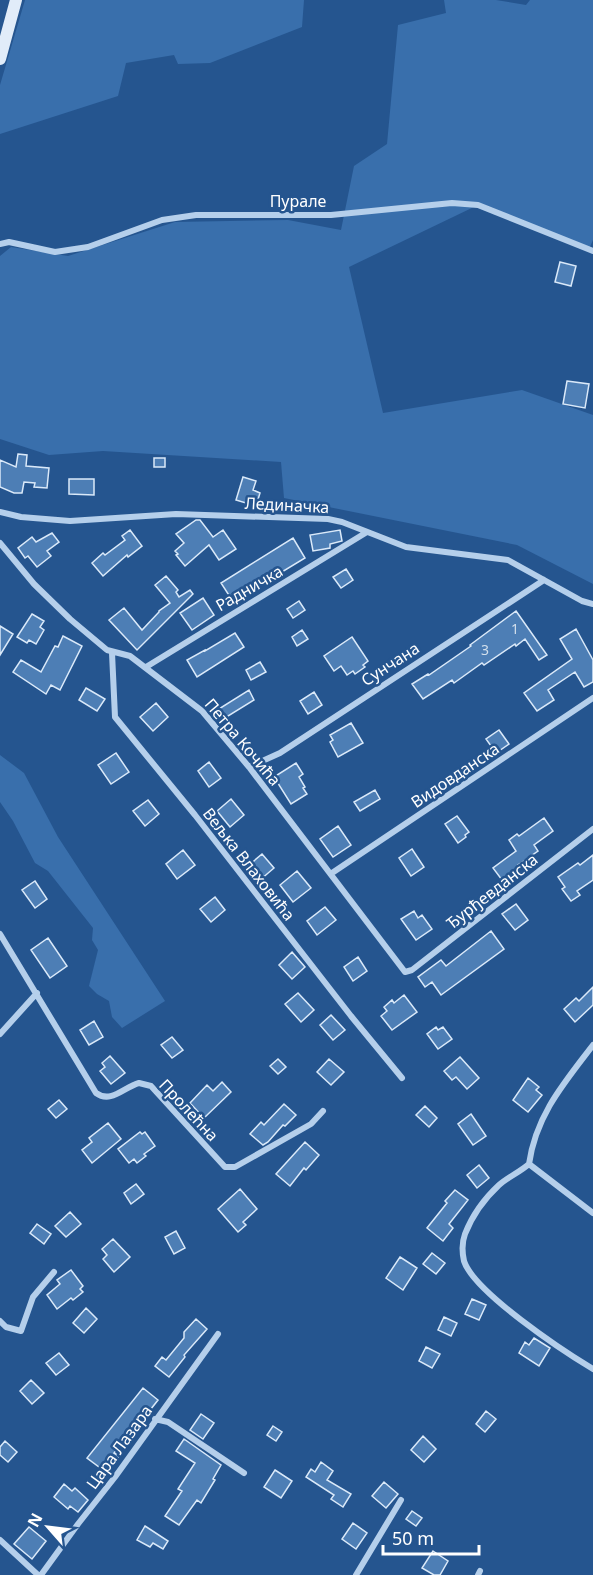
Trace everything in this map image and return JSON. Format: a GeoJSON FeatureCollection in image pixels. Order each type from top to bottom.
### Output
{"type":"FeatureCollection","features":[{"type":"Feature","properties":{"kind":"main road"},"geometry":{"type":"LineString","coordinates":[[0,59],[15,0]]}},
{"type":"Feature","properties":{"kind":"street","name":"Пурале"},"geometry":{"type":"LineString","coordinates":[[0,244],[9,242],[56,252],[88,247],[162,220],[196,215],[330,215],[452,203],[478,205],[593,250]]}},
{"type":"Feature","properties":{"kind":"street","name":"Лединачка"},"geometry":{"type":"LineString","coordinates":[[0,512],[21,518],[69,521],[176,514],[311,518],[342,522],[406,547],[508,560],[582,601],[593,604]]}},
{"type":"Feature","properties":{"kind":"street","name":"Радничка"},"geometry":{"type":"LineString","coordinates":[[146,667],[367,532]]}},
{"type":"Feature","properties":{"kind":"street","name":"Петра Кочића"},"geometry":{"type":"LineString","coordinates":[[0,543],[34,584],[70,620],[112,653],[125,653],[146,667],[202,711],[332,873],[405,972]]}},
{"type":"Feature","properties":{"kind":"street","name":"Сунчана"},"geometry":{"type":"LineString","coordinates":[[249,767],[280,753],[544,580]]}},
{"type":"Feature","properties":{"kind":"street","name":"Вељка Влаховића"},"geometry":{"type":"LineString","coordinates":[[112,653],[115,717],[402,1078]]}},
{"type":"Feature","properties":{"kind":"street","name":"Видовданска"},"geometry":{"type":"LineString","coordinates":[[332,873],[593,699]]}},
{"type":"Feature","properties":{"kind":"street","name":"Ђурђевданска"},"geometry":{"type":"LineString","coordinates":[[405,972],[412,970],[593,829]]}},
{"type":"Feature","properties":{"kind":"street","name":"Пролећна"},"geometry":{"type":"LineString","coordinates":[[0,934],[96,1093],[109,1098],[134,1084],[151,1086],[225,1167],[235,1167],[311,1124],[323,1111]]}},
{"type":"Feature","properties":{"kind":"street"},"geometry":{"type":"LineString","coordinates":[[0,1034],[37,993]]}},
{"type":"Feature","properties":{"kind":"street"},"geometry":{"type":"LineString","coordinates":[[593,1045],[554,1098],[540,1122],[532,1143],[529,1164],[500,1184],[483,1202],[473,1217],[463,1242],[465,1262],[480,1286],[556,1347],[593,1369]]}},
{"type":"Feature","properties":{"kind":"street"},"geometry":{"type":"LineString","coordinates":[[529,1164],[593,1213]]}},
{"type":"Feature","properties":{"kind":"street"},"geometry":{"type":"LineString","coordinates":[[0,1321],[6,1327],[21,1331],[33,1297],[54,1272]]}},
{"type":"Feature","properties":{"kind":"street","name":"Цара Лазара"},"geometry":{"type":"LineString","coordinates":[[39,1575],[115,1478],[218,1334]]}},
{"type":"Feature","properties":{"kind":"street"},"geometry":{"type":"LineString","coordinates":[[155,1419],[168,1422],[244,1473]]}},
{"type":"Feature","properties":{"kind":"street"},"geometry":{"type":"LineString","coordinates":[[356,1575],[401,1500]]}},
{"type":"Feature","properties":{"kind":"street"},"geometry":{"type":"LineString","coordinates":[[0,1540],[39,1575]]}},
{"type":"Feature","properties":{"kind":"shaded area"},"geometry":{"type":"Polygon","coordinates":[[[25,0],[304,0],[302,27],[210,63],[178,64],[174,55],[126,63],[118,96],[0,134],[0,85],[25,0]]]}},
{"type":"Feature","properties":{"kind":"shaded area"},"geometry":{"type":"Polygon","coordinates":[[[444,0],[496,0],[526,5],[530,0],[593,0],[593,240],[589,249],[478,205],[349,267],[383,413],[522,390],[593,415],[593,584],[517,545],[284,498],[281,462],[103,451],[49,455],[0,439],[0,256],[11,247],[68,256],[175,222],[288,220],[341,230],[354,166],[387,144],[398,25],[446,13],[444,0]]]}},
{"type":"Feature","properties":{"kind":"shaded area"},"geometry":{"type":"Polygon","coordinates":[[[0,755],[24,773],[58,837],[165,1001],[122,1028],[112,1017],[109,1001],[89,986],[98,950],[92,940],[93,928],[48,871],[35,863],[13,821],[0,802],[0,755]]]}},
{"type":"Feature","properties":{"kind":"building"},"geometry":{"type":"Polygon","coordinates":[[[560,262],[576,266],[571,286],[555,282],[560,262]]]}},
{"type":"Feature","properties":{"kind":"building"},"geometry":{"type":"Polygon","coordinates":[[[567,381],[589,384],[585,408],[563,404],[567,381]]]}},
{"type":"Feature","properties":{"kind":"building"},"geometry":{"type":"Polygon","coordinates":[[[18,454],[27,455],[26,466],[49,468],[47,488],[34,487],[35,483],[24,482],[22,493],[14,493],[0,487],[0,460],[16,467],[18,454]]]}},
{"type":"Feature","properties":{"kind":"building"},"geometry":{"type":"Polygon","coordinates":[[[154,458],[165,458],[165,467],[154,467],[154,458]]]}},
{"type":"Feature","properties":{"kind":"building"},"geometry":{"type":"Polygon","coordinates":[[[243,477],[256,481],[253,490],[260,493],[256,506],[236,500],[243,477]]]}},
{"type":"Feature","properties":{"kind":"building"},"geometry":{"type":"Polygon","coordinates":[[[69,479],[94,479],[94,495],[69,494],[69,479]]]}},
{"type":"Feature","properties":{"kind":"building"},"geometry":{"type":"Polygon","coordinates":[[[196,520],[200,520],[213,537],[223,530],[236,549],[219,560],[209,545],[185,566],[176,555],[178,554],[175,551],[184,543],[176,534],[196,520]]]}},
{"type":"Feature","properties":{"kind":"building"},"geometry":{"type":"Polygon","coordinates":[[[130,530],[142,546],[128,557],[127,555],[103,576],[92,563],[103,553],[105,555],[125,540],[122,536],[130,530]]]}},
{"type":"Feature","properties":{"kind":"building"},"geometry":{"type":"Polygon","coordinates":[[[340,530],[342,541],[330,544],[330,548],[313,551],[310,535],[340,530]]]}},
{"type":"Feature","properties":{"kind":"building"},"geometry":{"type":"Polygon","coordinates":[[[52,533],[59,542],[47,551],[51,556],[37,567],[28,556],[25,558],[18,548],[32,537],[36,542],[52,533]]]}},
{"type":"Feature","properties":{"kind":"building"},"geometry":{"type":"Polygon","coordinates":[[[293,538],[305,558],[272,578],[269,574],[232,600],[221,583],[293,538]]]}},
{"type":"Feature","properties":{"kind":"building"},"geometry":{"type":"Polygon","coordinates":[[[346,569],[353,580],[341,588],[333,577],[346,569]]]}},
{"type":"Feature","properties":{"kind":"building"},"geometry":{"type":"Polygon","coordinates":[[[166,576],[178,590],[176,592],[179,597],[190,590],[193,594],[137,650],[109,620],[124,608],[142,630],[159,611],[170,603],[155,585],[166,576]]]}},
{"type":"Feature","properties":{"kind":"building"},"geometry":{"type":"Polygon","coordinates":[[[203,598],[214,615],[192,630],[180,613],[203,598]]]}},
{"type":"Feature","properties":{"kind":"building"},"geometry":{"type":"Polygon","coordinates":[[[299,601],[305,610],[293,618],[287,609],[299,601]]]}},
{"type":"Feature","properties":{"kind":"building"},"geometry":{"type":"Polygon","coordinates":[[[516,611],[547,655],[539,660],[525,639],[484,665],[482,663],[454,683],[452,680],[423,699],[412,684],[471,646],[516,611]]]}},
{"type":"Feature","properties":{"kind":"building"},"geometry":{"type":"Polygon","coordinates":[[[32,614],[44,621],[40,627],[44,630],[36,644],[29,640],[27,643],[17,637],[32,614]]]}},
{"type":"Feature","properties":{"kind":"building"},"geometry":{"type":"Polygon","coordinates":[[[0,626],[13,634],[0,655],[0,626]]]}},
{"type":"Feature","properties":{"kind":"building"},"geometry":{"type":"Polygon","coordinates":[[[576,629],[593,660],[593,682],[584,687],[575,672],[548,690],[554,700],[537,711],[524,693],[572,659],[560,639],[576,629]]]}},
{"type":"Feature","properties":{"kind":"building"},"geometry":{"type":"Polygon","coordinates":[[[302,630],[308,639],[297,646],[292,637],[302,630]]]}},
{"type":"Feature","properties":{"kind":"building"},"geometry":{"type":"Polygon","coordinates":[[[235,633],[244,647],[197,677],[187,660],[235,633]]]}},
{"type":"Feature","properties":{"kind":"building"},"geometry":{"type":"Polygon","coordinates":[[[63,636],[82,646],[60,690],[51,685],[46,694],[13,672],[21,660],[41,672],[63,636]]]}},
{"type":"Feature","properties":{"kind":"building"},"geometry":{"type":"Polygon","coordinates":[[[352,637],[368,661],[363,665],[365,667],[355,674],[353,671],[347,675],[341,666],[334,671],[324,656],[352,637]]]}},
{"type":"Feature","properties":{"kind":"building"},"geometry":{"type":"Polygon","coordinates":[[[260,662],[266,672],[251,680],[246,670],[260,662]]]}},
{"type":"Feature","properties":{"kind":"building"},"geometry":{"type":"Polygon","coordinates":[[[86,688],[105,699],[97,711],[79,700],[86,688]]]}},
{"type":"Feature","properties":{"kind":"building"},"geometry":{"type":"Polygon","coordinates":[[[249,690],[254,700],[220,721],[214,712],[249,690]]]}},
{"type":"Feature","properties":{"kind":"building"},"geometry":{"type":"Polygon","coordinates":[[[314,692],[322,705],[308,714],[300,701],[314,692]]]}},
{"type":"Feature","properties":{"kind":"building"},"geometry":{"type":"Polygon","coordinates":[[[156,703],[168,717],[153,731],[140,717],[156,703]]]}},
{"type":"Feature","properties":{"kind":"building"},"geometry":{"type":"Polygon","coordinates":[[[351,723],[363,743],[338,757],[330,742],[333,740],[330,735],[351,723]]]}},
{"type":"Feature","properties":{"kind":"building"},"geometry":{"type":"Polygon","coordinates":[[[499,730],[509,744],[496,753],[486,739],[499,730]]]}},
{"type":"Feature","properties":{"kind":"building"},"geometry":{"type":"Polygon","coordinates":[[[116,753],[129,772],[111,784],[98,765],[116,753]]]}},
{"type":"Feature","properties":{"kind":"building"},"geometry":{"type":"Polygon","coordinates":[[[209,762],[221,778],[209,787],[198,771],[209,762]]]}},
{"type":"Feature","properties":{"kind":"building"},"geometry":{"type":"Polygon","coordinates":[[[296,763],[303,774],[299,777],[307,794],[291,804],[274,777],[296,763]]]}},
{"type":"Feature","properties":{"kind":"building"},"geometry":{"type":"Polygon","coordinates":[[[375,790],[380,799],[360,811],[354,802],[375,790]]]}},
{"type":"Feature","properties":{"kind":"building"},"geometry":{"type":"Polygon","coordinates":[[[231,799],[244,815],[230,827],[217,811],[231,799]]]}},
{"type":"Feature","properties":{"kind":"building"},"geometry":{"type":"Polygon","coordinates":[[[148,800],[159,814],[145,826],[133,811],[148,800]]]}},
{"type":"Feature","properties":{"kind":"building"},"geometry":{"type":"Polygon","coordinates":[[[457,816],[469,832],[458,843],[445,824],[457,816]]]}},
{"type":"Feature","properties":{"kind":"building"},"geometry":{"type":"Polygon","coordinates":[[[544,818],[553,831],[534,845],[538,851],[502,880],[493,868],[516,851],[509,840],[517,834],[519,836],[544,818]]]}},
{"type":"Feature","properties":{"kind":"building"},"geometry":{"type":"Polygon","coordinates":[[[338,826],[351,845],[333,857],[320,839],[338,826]]]}},
{"type":"Feature","properties":{"kind":"building"},"geometry":{"type":"Polygon","coordinates":[[[412,849],[424,867],[411,876],[399,858],[412,849]]]}},
{"type":"Feature","properties":{"kind":"building"},"geometry":{"type":"Polygon","coordinates":[[[183,850],[195,865],[177,879],[166,864],[183,850]]]}},
{"type":"Feature","properties":{"kind":"building"},"geometry":{"type":"Polygon","coordinates":[[[262,854],[274,868],[260,880],[248,866],[262,854]]]}},
{"type":"Feature","properties":{"kind":"building"},"geometry":{"type":"Polygon","coordinates":[[[593,855],[593,880],[577,891],[580,895],[571,901],[562,889],[565,887],[558,877],[593,855]]]}},
{"type":"Feature","properties":{"kind":"building"},"geometry":{"type":"Polygon","coordinates":[[[297,871],[311,888],[293,902],[280,885],[297,871]]]}},
{"type":"Feature","properties":{"kind":"building"},"geometry":{"type":"Polygon","coordinates":[[[35,881],[47,899],[35,908],[22,890],[35,881]]]}},
{"type":"Feature","properties":{"kind":"building"},"geometry":{"type":"Polygon","coordinates":[[[215,897],[225,910],[211,922],[200,909],[215,897]]]}},
{"type":"Feature","properties":{"kind":"building"},"geometry":{"type":"Polygon","coordinates":[[[516,904],[528,920],[515,930],[502,914],[516,904]]]}},
{"type":"Feature","properties":{"kind":"building"},"geometry":{"type":"Polygon","coordinates":[[[325,907],[336,920],[317,935],[307,921],[325,907]]]}},
{"type":"Feature","properties":{"kind":"building"},"geometry":{"type":"Polygon","coordinates":[[[414,911],[418,918],[422,915],[432,929],[416,940],[401,919],[414,911]]]}},
{"type":"Feature","properties":{"kind":"building"},"geometry":{"type":"Polygon","coordinates":[[[491,931],[504,949],[441,995],[432,982],[425,987],[418,977],[441,960],[446,966],[491,931]]]}},
{"type":"Feature","properties":{"kind":"building"},"geometry":{"type":"Polygon","coordinates":[[[48,938],[67,966],[50,978],[31,950],[48,938]]]}},
{"type":"Feature","properties":{"kind":"building"},"geometry":{"type":"Polygon","coordinates":[[[292,952],[305,967],[292,979],[279,965],[292,952]]]}},
{"type":"Feature","properties":{"kind":"building"},"geometry":{"type":"Polygon","coordinates":[[[358,957],[367,971],[353,981],[344,967],[358,957]]]}},
{"type":"Feature","properties":{"kind":"building"},"geometry":{"type":"Polygon","coordinates":[[[593,987],[593,1005],[575,1022],[564,1009],[576,998],[579,1001],[593,987]]]}},
{"type":"Feature","properties":{"kind":"building"},"geometry":{"type":"Polygon","coordinates":[[[298,993],[314,1010],[301,1022],[285,1004],[298,993]]]}},
{"type":"Feature","properties":{"kind":"building"},"geometry":{"type":"Polygon","coordinates":[[[404,995],[417,1012],[392,1030],[381,1016],[387,1011],[384,1007],[392,1000],[394,1003],[404,995]]]}},
{"type":"Feature","properties":{"kind":"building"},"geometry":{"type":"Polygon","coordinates":[[[331,1015],[345,1030],[333,1040],[320,1025],[331,1015]]]}},
{"type":"Feature","properties":{"kind":"building"},"geometry":{"type":"Polygon","coordinates":[[[94,1021],[103,1037],[89,1045],[80,1030],[94,1021]]]}},
{"type":"Feature","properties":{"kind":"building"},"geometry":{"type":"Polygon","coordinates":[[[436,1027],[438,1030],[443,1027],[452,1039],[438,1049],[427,1034],[436,1027]]]}},
{"type":"Feature","properties":{"kind":"building"},"geometry":{"type":"Polygon","coordinates":[[[172,1037],[183,1050],[172,1058],[161,1045],[172,1037]]]}},
{"type":"Feature","properties":{"kind":"building"},"geometry":{"type":"Polygon","coordinates":[[[110,1056],[125,1073],[111,1084],[100,1071],[105,1067],[102,1063],[110,1056]]]}},
{"type":"Feature","properties":{"kind":"building"},"geometry":{"type":"Polygon","coordinates":[[[460,1057],[479,1078],[467,1089],[456,1077],[452,1080],[444,1071],[460,1057]]]}},
{"type":"Feature","properties":{"kind":"building"},"geometry":{"type":"Polygon","coordinates":[[[278,1059],[286,1067],[278,1074],[270,1066],[278,1059]]]}},
{"type":"Feature","properties":{"kind":"building"},"geometry":{"type":"Polygon","coordinates":[[[329,1059],[344,1072],[331,1085],[317,1072],[329,1059]]]}},
{"type":"Feature","properties":{"kind":"building"},"geometry":{"type":"Polygon","coordinates":[[[528,1078],[539,1087],[536,1090],[542,1095],[528,1112],[513,1100],[528,1078]]]}},
{"type":"Feature","properties":{"kind":"building"},"geometry":{"type":"Polygon","coordinates":[[[222,1082],[231,1092],[204,1118],[190,1103],[207,1085],[213,1091],[222,1082]]]}},
{"type":"Feature","properties":{"kind":"building"},"geometry":{"type":"Polygon","coordinates":[[[59,1100],[67,1109],[56,1118],[48,1109],[59,1100]]]}},
{"type":"Feature","properties":{"kind":"building"},"geometry":{"type":"Polygon","coordinates":[[[284,1104],[296,1115],[263,1145],[250,1134],[261,1122],[264,1125],[284,1104]]]}},
{"type":"Feature","properties":{"kind":"building"},"geometry":{"type":"Polygon","coordinates":[[[425,1106],[437,1118],[429,1127],[416,1115],[425,1106]]]}},
{"type":"Feature","properties":{"kind":"building"},"geometry":{"type":"Polygon","coordinates":[[[471,1114],[486,1136],[473,1145],[458,1124],[471,1114]]]}},
{"type":"Feature","properties":{"kind":"building"},"geometry":{"type":"Polygon","coordinates":[[[108,1123],[121,1139],[92,1163],[82,1150],[92,1142],[89,1138],[108,1123]]]}},
{"type":"Feature","properties":{"kind":"building"},"geometry":{"type":"Polygon","coordinates":[[[140,1132],[142,1134],[145,1132],[155,1146],[137,1163],[134,1159],[129,1163],[118,1149],[140,1132]]]}},
{"type":"Feature","properties":{"kind":"building"},"geometry":{"type":"Polygon","coordinates":[[[305,1142],[319,1155],[306,1170],[304,1168],[290,1186],[276,1174],[305,1142]]]}},
{"type":"Feature","properties":{"kind":"building"},"geometry":{"type":"Polygon","coordinates":[[[479,1165],[489,1178],[477,1188],[467,1175],[479,1165]]]}},
{"type":"Feature","properties":{"kind":"building"},"geometry":{"type":"Polygon","coordinates":[[[136,1184],[144,1194],[131,1204],[124,1193],[136,1184]]]}},
{"type":"Feature","properties":{"kind":"building"},"geometry":{"type":"Polygon","coordinates":[[[240,1189],[257,1209],[243,1222],[246,1225],[238,1232],[218,1209],[240,1189]]]}},
{"type":"Feature","properties":{"kind":"building"},"geometry":{"type":"Polygon","coordinates":[[[455,1190],[468,1200],[449,1224],[453,1228],[443,1241],[427,1228],[455,1190]]]}},
{"type":"Feature","properties":{"kind":"building"},"geometry":{"type":"Polygon","coordinates":[[[70,1212],[81,1224],[66,1237],[55,1226],[70,1212]]]}},
{"type":"Feature","properties":{"kind":"building"},"geometry":{"type":"Polygon","coordinates":[[[37,1224],[51,1234],[44,1244],[30,1233],[37,1224]]]}},
{"type":"Feature","properties":{"kind":"building"},"geometry":{"type":"Polygon","coordinates":[[[176,1231],[185,1248],[174,1254],[165,1237],[176,1231]]]}},
{"type":"Feature","properties":{"kind":"building"},"geometry":{"type":"Polygon","coordinates":[[[113,1239],[130,1257],[114,1272],[103,1259],[107,1255],[102,1249],[113,1239]]]}},
{"type":"Feature","properties":{"kind":"building"},"geometry":{"type":"Polygon","coordinates":[[[432,1253],[445,1263],[436,1274],[423,1264],[432,1253]]]}},
{"type":"Feature","properties":{"kind":"building"},"geometry":{"type":"Polygon","coordinates":[[[400,1257],[417,1268],[403,1290],[386,1278],[400,1257]]]}},
{"type":"Feature","properties":{"kind":"building"},"geometry":{"type":"Polygon","coordinates":[[[71,1270],[83,1286],[80,1289],[83,1292],[57,1309],[47,1295],[60,1284],[57,1280],[71,1270]]]}},
{"type":"Feature","properties":{"kind":"building"},"geometry":{"type":"Polygon","coordinates":[[[472,1299],[486,1305],[479,1320],[465,1314],[472,1299]]]}},
{"type":"Feature","properties":{"kind":"building"},"geometry":{"type":"Polygon","coordinates":[[[86,1308],[97,1319],[84,1333],[73,1323],[86,1308]]]}},
{"type":"Feature","properties":{"kind":"building"},"geometry":{"type":"Polygon","coordinates":[[[444,1317],[457,1323],[451,1336],[438,1330],[444,1317]]]}},
{"type":"Feature","properties":{"kind":"building"},"geometry":{"type":"Polygon","coordinates":[[[196,1319],[207,1329],[184,1355],[185,1357],[169,1377],[155,1366],[162,1357],[166,1360],[184,1338],[184,1332],[196,1319]]]}},
{"type":"Feature","properties":{"kind":"building"},"geometry":{"type":"Polygon","coordinates":[[[534,1338],[550,1348],[539,1366],[519,1353],[525,1342],[529,1345],[534,1338]]]}},
{"type":"Feature","properties":{"kind":"building"},"geometry":{"type":"Polygon","coordinates":[[[426,1347],[440,1354],[432,1368],[419,1361],[426,1347]]]}},
{"type":"Feature","properties":{"kind":"building"},"geometry":{"type":"Polygon","coordinates":[[[59,1353],[69,1365],[56,1375],[46,1363],[59,1353]]]}},
{"type":"Feature","properties":{"kind":"building"},"geometry":{"type":"Polygon","coordinates":[[[31,1380],[44,1393],[32,1404],[20,1391],[31,1380]]]}},
{"type":"Feature","properties":{"kind":"building"},"geometry":{"type":"Polygon","coordinates":[[[143,1388],[158,1400],[114,1453],[119,1456],[109,1470],[105,1467],[103,1470],[87,1458],[143,1388]]]}},
{"type":"Feature","properties":{"kind":"building"},"geometry":{"type":"Polygon","coordinates":[[[486,1411],[496,1419],[485,1432],[476,1424],[486,1411]]]}},
{"type":"Feature","properties":{"kind":"building"},"geometry":{"type":"Polygon","coordinates":[[[201,1414],[214,1423],[203,1439],[190,1430],[201,1414]]]}},
{"type":"Feature","properties":{"kind":"building"},"geometry":{"type":"Polygon","coordinates":[[[273,1426],[282,1432],[276,1441],[267,1435],[273,1426]]]}},
{"type":"Feature","properties":{"kind":"building"},"geometry":{"type":"Polygon","coordinates":[[[423,1436],[436,1449],[424,1462],[411,1450],[423,1436]]]}},
{"type":"Feature","properties":{"kind":"building"},"geometry":{"type":"Polygon","coordinates":[[[184,1439],[221,1465],[201,1503],[197,1500],[179,1525],[165,1516],[182,1491],[178,1489],[195,1463],[176,1451],[184,1439]]]}},
{"type":"Feature","properties":{"kind":"building"},"geometry":{"type":"Polygon","coordinates":[[[5,1441],[17,1452],[8,1462],[0,1455],[0,1447],[5,1441]]]}},
{"type":"Feature","properties":{"kind":"building"},"geometry":{"type":"Polygon","coordinates":[[[321,1462],[333,1471],[327,1480],[351,1494],[343,1507],[331,1499],[334,1495],[306,1477],[311,1469],[315,1472],[321,1462]]]}},
{"type":"Feature","properties":{"kind":"building"},"geometry":{"type":"Polygon","coordinates":[[[275,1470],[292,1481],[281,1498],[264,1487],[275,1470]]]}},
{"type":"Feature","properties":{"kind":"building"},"geometry":{"type":"Polygon","coordinates":[[[384,1482],[398,1494],[386,1508],[372,1496],[384,1482]]]}},
{"type":"Feature","properties":{"kind":"building"},"geometry":{"type":"Polygon","coordinates":[[[64,1484],[72,1491],[75,1488],[88,1500],[78,1512],[70,1506],[68,1509],[54,1497],[64,1484]]]}},
{"type":"Feature","properties":{"kind":"building"},"geometry":{"type":"Polygon","coordinates":[[[412,1511],[422,1518],[416,1526],[406,1519],[412,1511]]]}},
{"type":"Feature","properties":{"kind":"building"},"geometry":{"type":"Polygon","coordinates":[[[353,1523],[367,1533],[356,1549],[342,1539],[353,1523]]]}},
{"type":"Feature","properties":{"kind":"building"},"geometry":{"type":"Polygon","coordinates":[[[145,1526],[168,1541],[163,1549],[153,1543],[150,1547],[137,1540],[145,1526]]]}},
{"type":"Feature","properties":{"kind":"building"},"geometry":{"type":"Polygon","coordinates":[[[29,1527],[46,1541],[32,1559],[14,1544],[29,1527]]]}},
{"type":"Feature","properties":{"kind":"building"},"geometry":{"type":"Polygon","coordinates":[[[433,1551],[448,1561],[440,1575],[434,1575],[422,1568],[433,1551]]]}}]}
